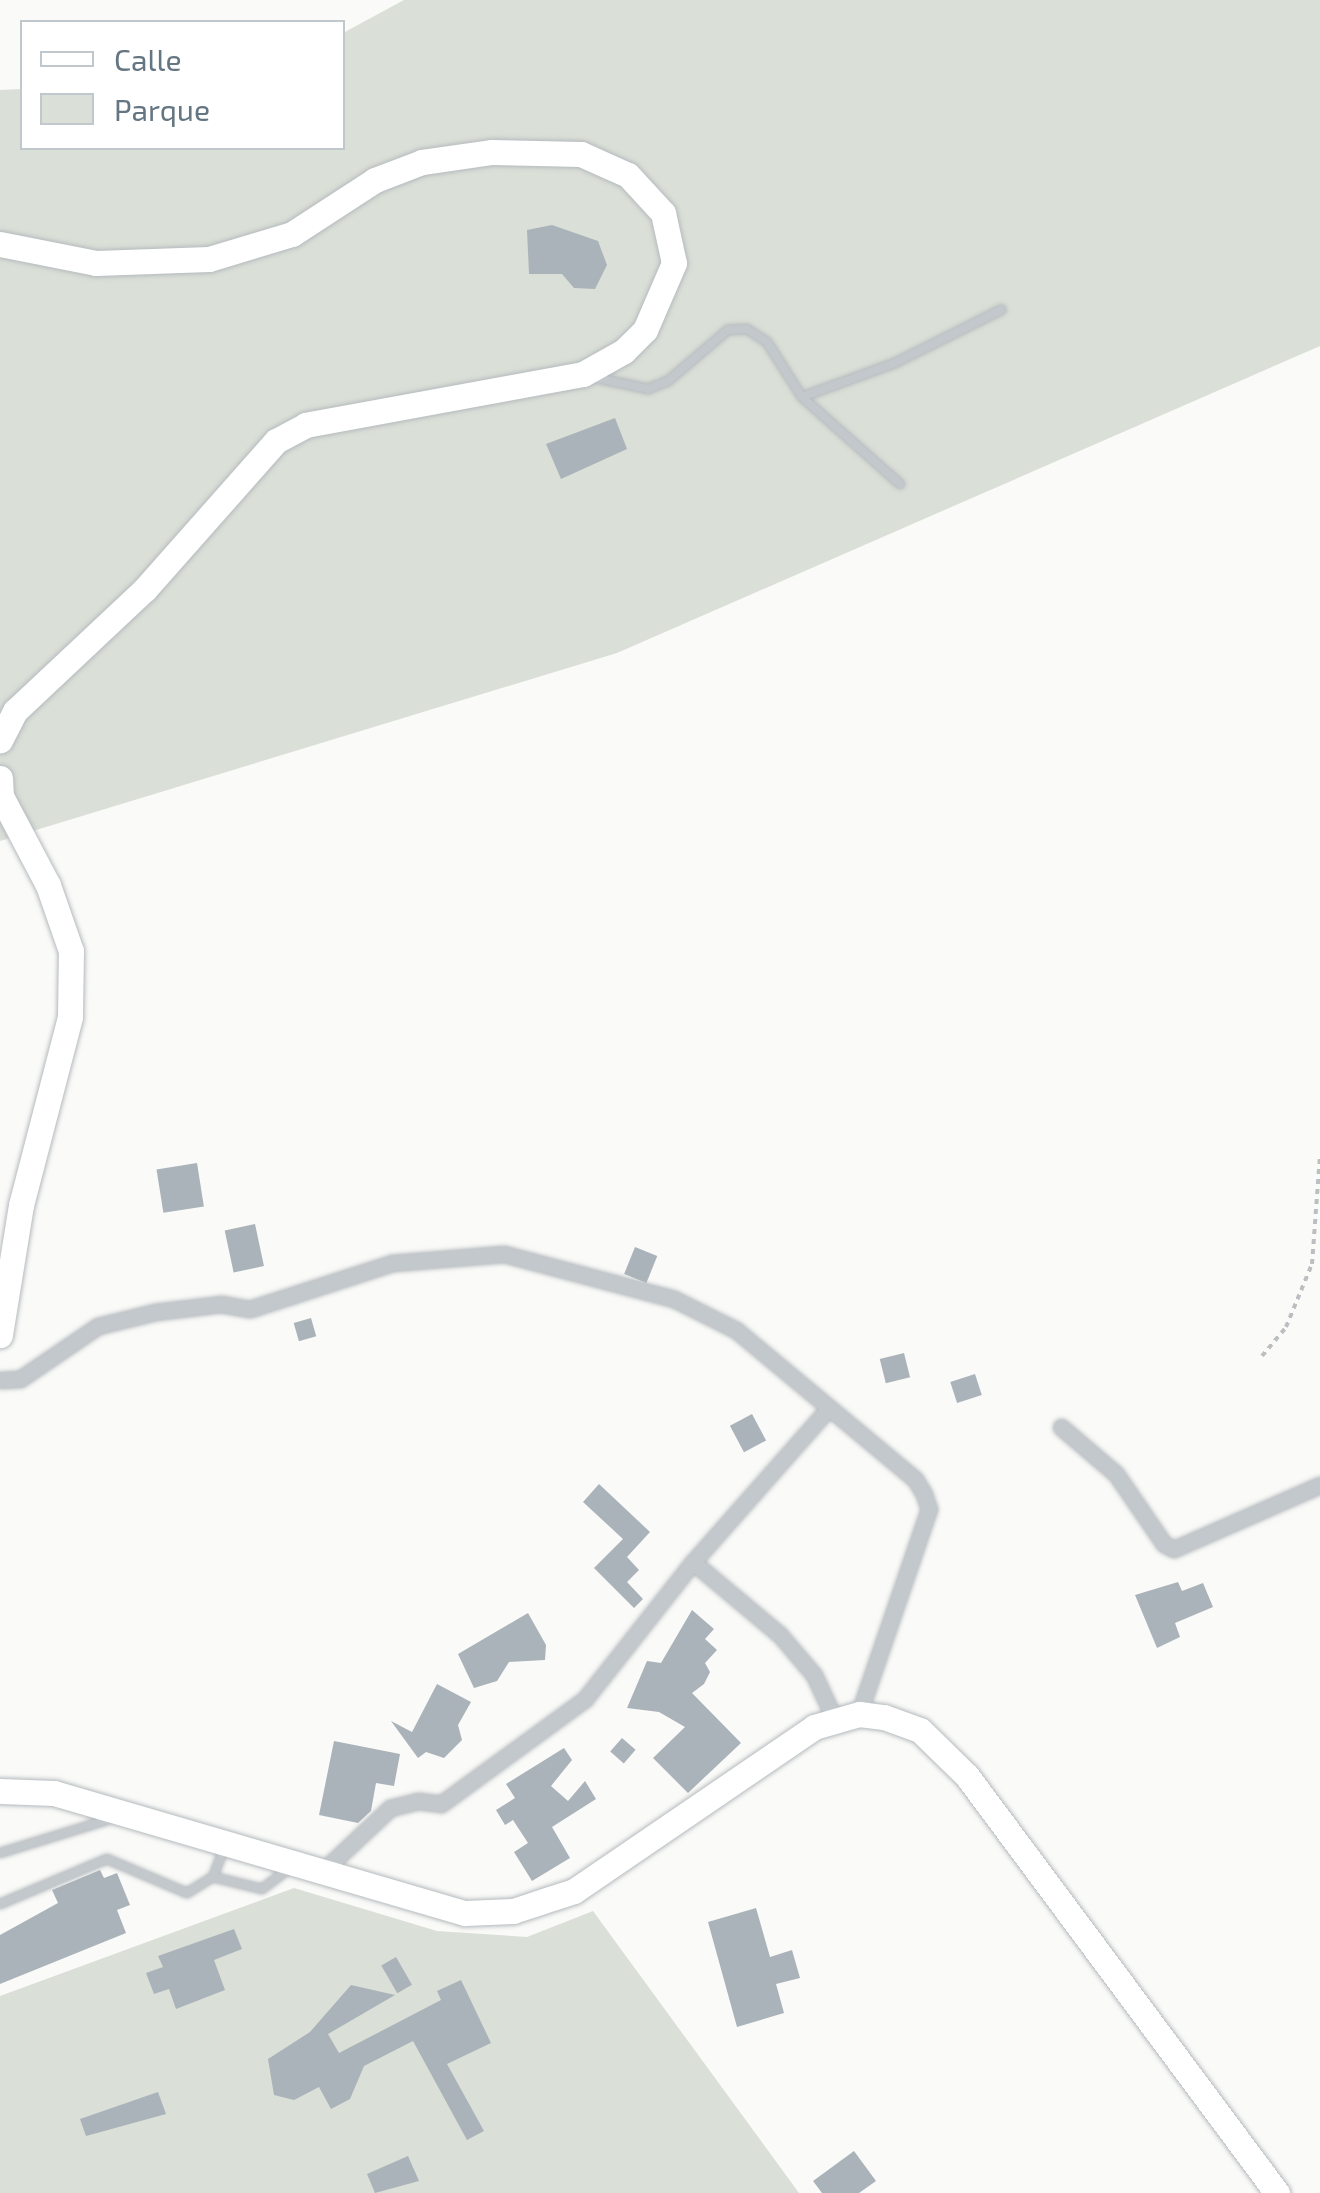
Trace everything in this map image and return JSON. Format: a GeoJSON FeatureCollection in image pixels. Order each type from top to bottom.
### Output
{"type":"FeatureCollection","features":[{"type":"Feature","properties":{"kind":"main road"},"geometry":{"type":"LineString","coordinates":[[0,244],[96,263],[209,259],[292,234],[375,180],[422,162],[492,152],[581,154],[628,175],[663,213],[674,263],[645,330],[583,374],[306,424],[276,441],[145,589],[15,710],[0,740]]}},
{"type":"Feature","properties":{"kind":"main road"},"geometry":{"type":"LineString","coordinates":[[0,778],[6,809],[48,885],[71,950],[70,1017],[21,1205],[0,1335]]}},
{"type":"Feature","properties":{"kind":"main road"},"geometry":{"type":"LineString","coordinates":[[0,1791],[54,1793],[465,1912],[543,1906],[574,1891],[760,1759],[847,1717],[920,1730],[946,1751],[1276,2193]]}},
{"type":"Feature","properties":{"kind":"street"},"geometry":{"type":"LineString","coordinates":[[0,1380],[20,1379],[98,1326],[221,1304],[250,1309],[392,1263],[504,1254],[674,1298],[736,1330],[915,1478],[929,1509],[847,1717]]}},
{"type":"Feature","properties":{"kind":"street"},"geometry":{"type":"LineString","coordinates":[[324,1870],[390,1808],[418,1801],[442,1804],[584,1699],[693,1562],[828,1409]]}},
{"type":"Feature","properties":{"kind":"street"},"geometry":{"type":"LineString","coordinates":[[1061,1427],[1116,1474],[1164,1544],[1174,1549],[1320,1485]]}},
{"type":"Feature","properties":{"kind":"street"},"geometry":{"type":"LineString","coordinates":[[693,1562],[780,1635],[847,1717]]}},
{"type":"Feature","properties":{"kind":"lane"},"geometry":{"type":"LineString","coordinates":[[802,397],[895,363],[1001,310]]}},
{"type":"Feature","properties":{"kind":"lane"},"geometry":{"type":"LineString","coordinates":[[583,374],[648,389],[668,381],[728,330],[746,329],[767,342],[802,397],[900,484]]}},
{"type":"Feature","properties":{"kind":"lane"},"geometry":{"type":"LineString","coordinates":[[0,1853],[128,1813]]}},
{"type":"Feature","properties":{"kind":"lane"},"geometry":{"type":"LineString","coordinates":[[0,1904],[107,1859],[188,1893],[213,1877],[227,1840]]}},
{"type":"Feature","properties":{"kind":"lane"},"geometry":{"type":"LineString","coordinates":[[213,1877],[262,1889],[298,1862]]}},
{"type":"Feature","properties":{"kind":"path"},"geometry":{"type":"LineString","coordinates":[[1262,1356],[1286,1327],[1312,1264],[1320,1155]]}},
{"type":"Feature","properties":{"kind":"green space"},"geometry":{"type":"Polygon","coordinates":[[[404,0],[1320,0],[1320,346],[617,653],[0,841],[0,90],[20,89],[20,150],[345,150],[345,32],[404,0]]]}},
{"type":"Feature","properties":{"kind":"green space"},"geometry":{"type":"Polygon","coordinates":[[[294,1888],[437,1931],[527,1937],[593,1911],[799,2193],[0,2193],[0,1996],[294,1888]]]}},
{"type":"Feature","properties":{"kind":"building"},"geometry":{"type":"Polygon","coordinates":[[[552,225],[598,241],[607,265],[595,289],[574,288],[562,274],[529,274],[527,230],[552,225]]]}},
{"type":"Feature","properties":{"kind":"building"},"geometry":{"type":"Polygon","coordinates":[[[615,418],[627,449],[561,479],[546,444],[615,418]]]}},
{"type":"Feature","properties":{"kind":"building"},"geometry":{"type":"Polygon","coordinates":[[[197,1163],[204,1206],[163,1213],[157,1169],[197,1163]]]}},
{"type":"Feature","properties":{"kind":"building"},"geometry":{"type":"Polygon","coordinates":[[[255,1224],[264,1266],[234,1273],[225,1230],[255,1224]]]}},
{"type":"Feature","properties":{"kind":"building"},"geometry":{"type":"Polygon","coordinates":[[[635,1247],[657,1256],[646,1283],[624,1274],[635,1247]]]}},
{"type":"Feature","properties":{"kind":"building"},"geometry":{"type":"Polygon","coordinates":[[[311,1318],[316,1336],[299,1341],[294,1323],[311,1318]]]}},
{"type":"Feature","properties":{"kind":"building"},"geometry":{"type":"Polygon","coordinates":[[[904,1353],[910,1377],[886,1383],[880,1359],[904,1353]]]}},
{"type":"Feature","properties":{"kind":"building"},"geometry":{"type":"Polygon","coordinates":[[[975,1374],[982,1395],[957,1403],[950,1382],[975,1374]]]}},
{"type":"Feature","properties":{"kind":"building"},"geometry":{"type":"Polygon","coordinates":[[[752,1414],[766,1440],[744,1452],[730,1426],[752,1414]]]}},
{"type":"Feature","properties":{"kind":"building"},"geometry":{"type":"Polygon","coordinates":[[[599,1484],[650,1532],[627,1557],[639,1570],[627,1582],[643,1599],[634,1608],[594,1568],[623,1539],[583,1502],[599,1484]]]}},
{"type":"Feature","properties":{"kind":"building"},"geometry":{"type":"Polygon","coordinates":[[[1178,1582],[1182,1591],[1203,1583],[1213,1607],[1175,1623],[1180,1637],[1157,1648],[1135,1595],[1178,1582]]]}},
{"type":"Feature","properties":{"kind":"building"},"geometry":{"type":"Polygon","coordinates":[[[692,1610],[714,1629],[705,1639],[717,1650],[705,1663],[710,1672],[704,1684],[692,1693],[741,1743],[688,1793],[653,1758],[685,1727],[659,1712],[627,1708],[647,1661],[661,1663],[692,1610]]]}},
{"type":"Feature","properties":{"kind":"building"},"geometry":{"type":"Polygon","coordinates":[[[528,1613],[546,1645],[545,1660],[509,1662],[497,1681],[474,1688],[458,1654],[528,1613]]]}},
{"type":"Feature","properties":{"kind":"building"},"geometry":{"type":"Polygon","coordinates":[[[437,1684],[471,1702],[458,1725],[462,1740],[444,1758],[426,1752],[418,1758],[391,1721],[412,1732],[437,1684]]]}},
{"type":"Feature","properties":{"kind":"building"},"geometry":{"type":"Polygon","coordinates":[[[622,1738],[636,1750],[624,1763],[610,1752],[622,1738]]]}},
{"type":"Feature","properties":{"kind":"building"},"geometry":{"type":"Polygon","coordinates":[[[334,1741],[400,1754],[394,1786],[376,1783],[371,1811],[358,1823],[319,1815],[334,1741]]]}},
{"type":"Feature","properties":{"kind":"building"},"geometry":{"type":"Polygon","coordinates":[[[564,1748],[572,1760],[551,1786],[568,1801],[585,1781],[596,1799],[552,1827],[570,1858],[532,1881],[514,1852],[528,1843],[513,1820],[505,1825],[496,1810],[515,1798],[506,1784],[564,1748]]]}},
{"type":"Feature","properties":{"kind":"building"},"geometry":{"type":"Polygon","coordinates":[[[100,1870],[104,1878],[117,1873],[130,1905],[117,1910],[126,1933],[0,1984],[0,1935],[58,1903],[52,1890],[100,1870]]]}},
{"type":"Feature","properties":{"kind":"building"},"geometry":{"type":"Polygon","coordinates":[[[756,1908],[770,1957],[792,1950],[800,1978],[776,1984],[784,2013],[737,2027],[708,1922],[756,1908]]]}},
{"type":"Feature","properties":{"kind":"building"},"geometry":{"type":"Polygon","coordinates":[[[234,1929],[242,1949],[214,1960],[225,1990],[176,2009],[169,1989],[154,1994],[146,1973],[163,1967],[158,1956],[234,1929]]]}},
{"type":"Feature","properties":{"kind":"building"},"geometry":{"type":"Polygon","coordinates":[[[396,1957],[412,1985],[397,1993],[381,1966],[396,1957]]]}},
{"type":"Feature","properties":{"kind":"building"},"geometry":{"type":"Polygon","coordinates":[[[461,1980],[491,2043],[447,2064],[484,2131],[467,2140],[413,2041],[364,2066],[350,2099],[331,2109],[319,2087],[294,2100],[274,2095],[268,2059],[310,2032],[351,1985],[395,1995],[328,2034],[339,2053],[441,2000],[437,1991],[461,1980]]]}},
{"type":"Feature","properties":{"kind":"building"},"geometry":{"type":"Polygon","coordinates":[[[158,2092],[166,2114],[86,2136],[80,2119],[158,2092]]]}},
{"type":"Feature","properties":{"kind":"building"},"geometry":{"type":"Polygon","coordinates":[[[854,2151],[876,2181],[859,2193],[822,2193],[813,2181],[854,2151]]]}},
{"type":"Feature","properties":{"kind":"building"},"geometry":{"type":"Polygon","coordinates":[[[408,2156],[419,2181],[375,2193],[367,2174],[408,2156]]]}}]}
